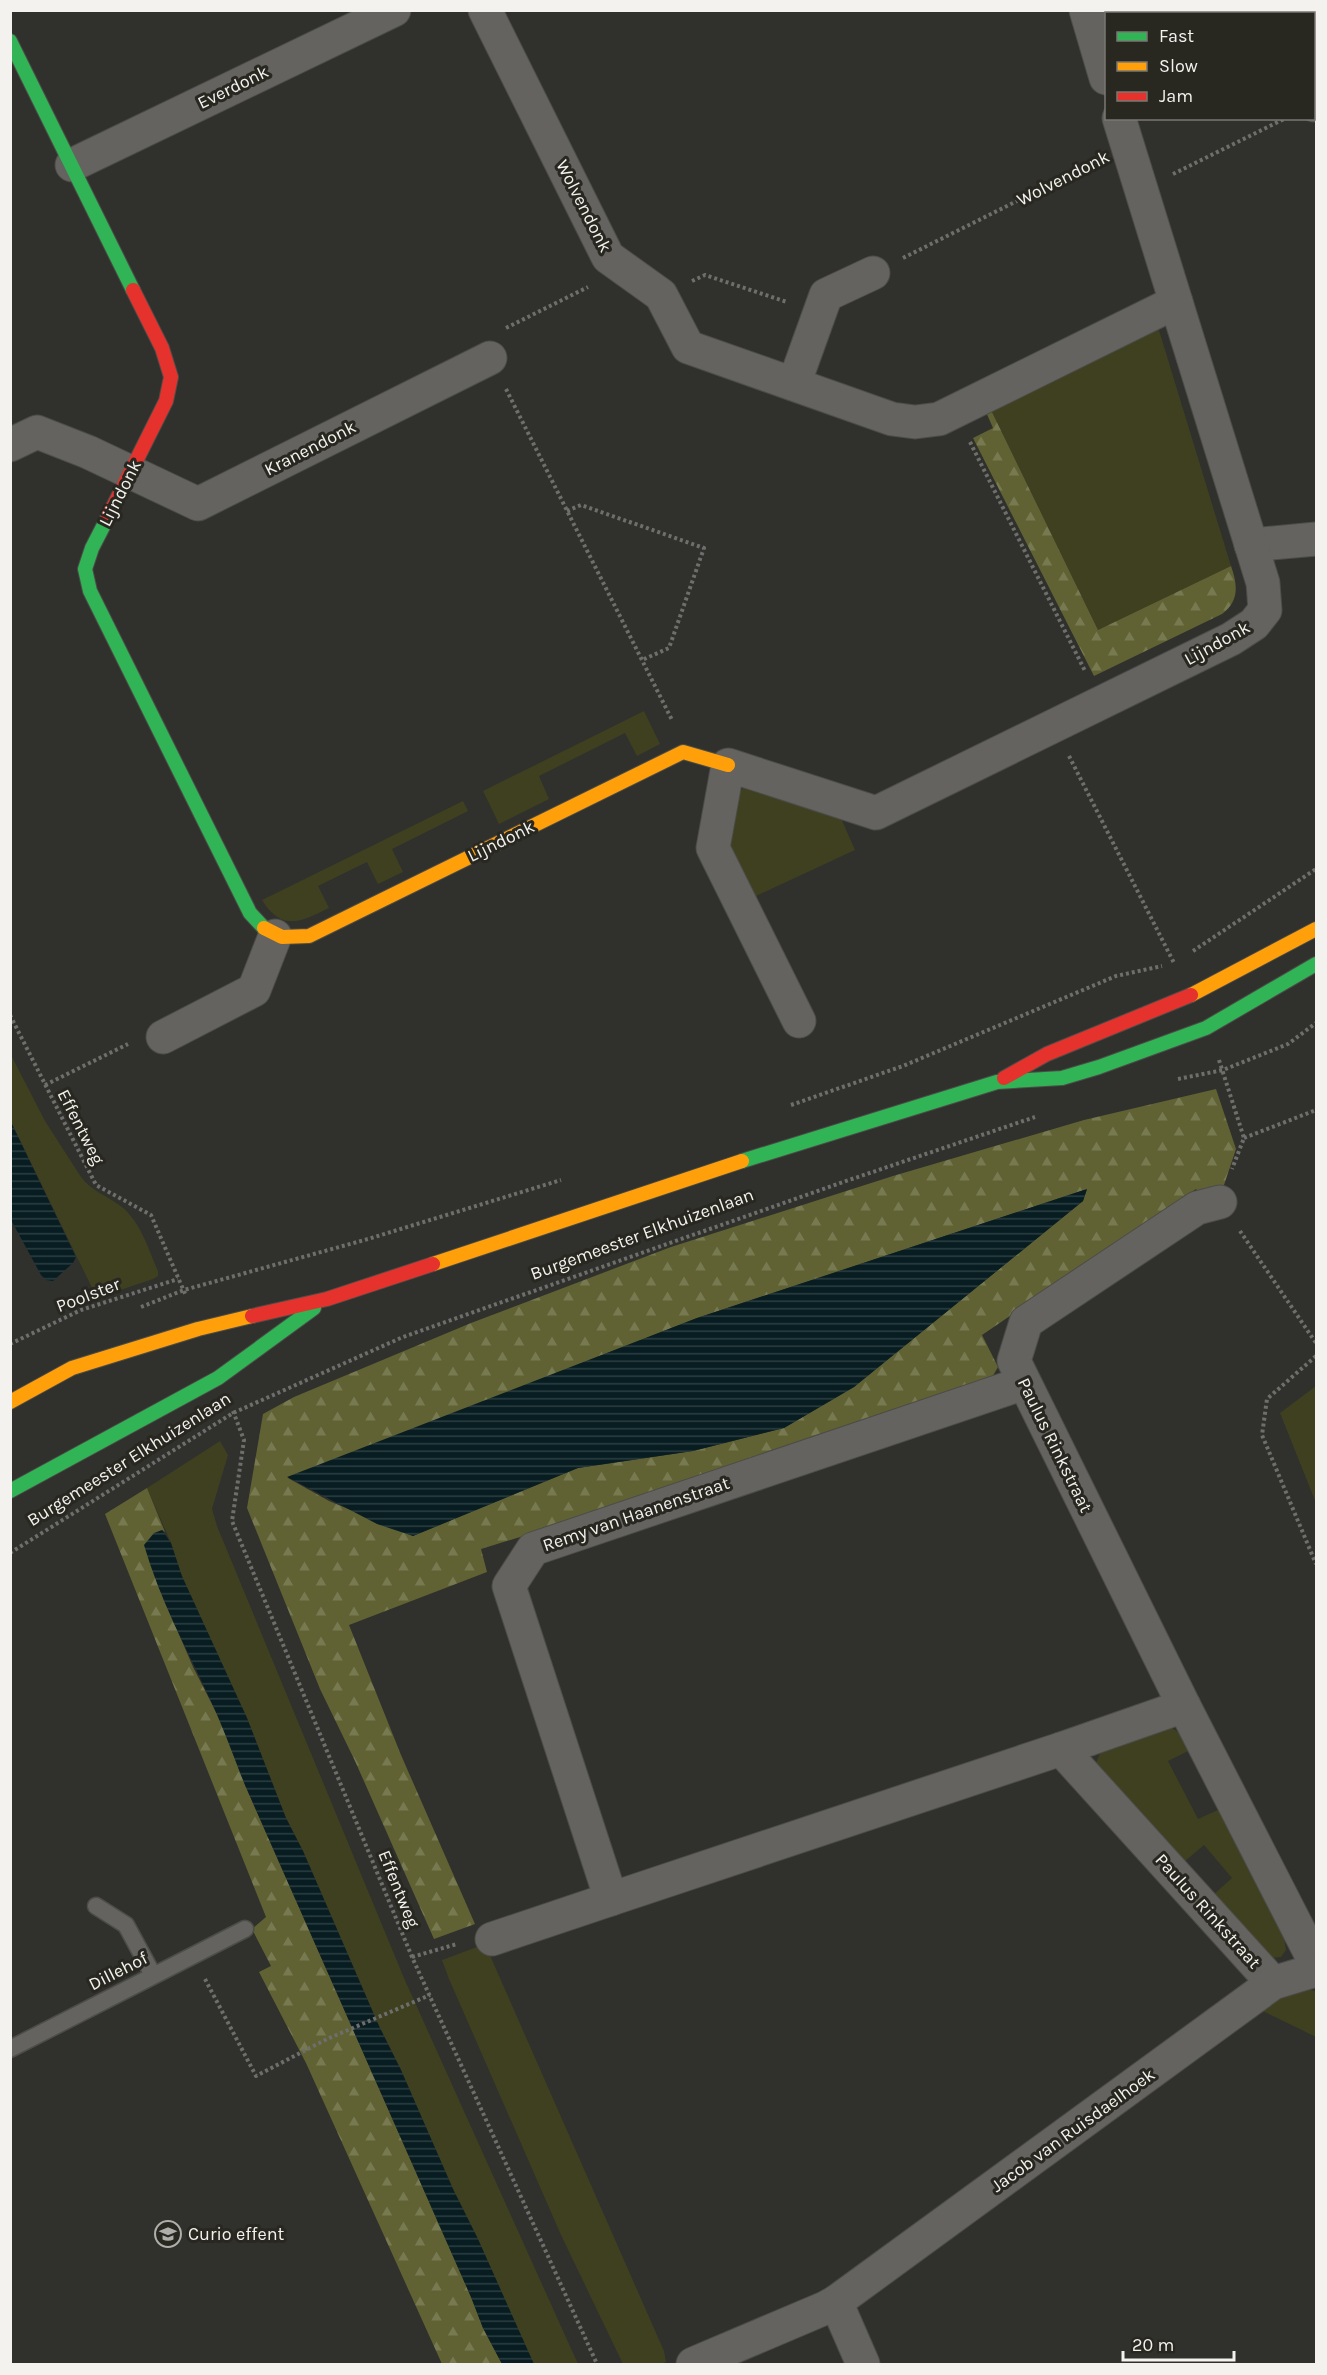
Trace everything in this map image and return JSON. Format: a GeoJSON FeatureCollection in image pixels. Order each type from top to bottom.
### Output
{"type":"FeatureCollection","features":[{"type":"Feature","properties":{"kind":"street","name":"Everdonk"},"geometry":{"type":"LineString","coordinates":[[72,165],[394,10]]}},
{"type":"Feature","properties":{"kind":"street","name":"Wolvendonk"},"geometry":{"type":"LineString","coordinates":[[485,10],[608,257],[661,295],[688,347],[892,419],[915,422],[939,419],[1176,302]]}},
{"type":"Feature","properties":{"kind":"street"},"geometry":{"type":"LineString","coordinates":[[1086,10],[1105,72]]}},
{"type":"Feature","properties":{"kind":"street","name":"Lijndonk"},"geometry":{"type":"LineString","coordinates":[[10,41],[162,348],[171,377],[166,401],[92,548],[85,569],[90,591],[250,913],[261,928],[275,936],[290,940],[309,936],[683,752],[876,813],[1231,639],[1254,624],[1265,610],[1263,583],[1123,132]]}},
{"type":"Feature","properties":{"kind":"street"},"geometry":{"type":"LineString","coordinates":[[794,384],[825,295],[873,273]]}},
{"type":"Feature","properties":{"kind":"street","name":"Kranendonk"},"geometry":{"type":"LineString","coordinates":[[130,472],[198,504],[490,358]]}},
{"type":"Feature","properties":{"kind":"street"},"geometry":{"type":"LineString","coordinates":[[10,445],[37,432],[130,472]]}},
{"type":"Feature","properties":{"kind":"street"},"geometry":{"type":"LineString","coordinates":[[1251,544],[1317,539]]}},
{"type":"Feature","properties":{"kind":"street"},"geometry":{"type":"LineString","coordinates":[[728,765],[713,848],[799,1021]]}},
{"type":"Feature","properties":{"kind":"street","name":"Burgemeester Elkhuizenlaan"},"geometry":{"type":"LineString","coordinates":[[10,1402],[72,1368],[198,1329],[327,1299],[763,1154],[997,1082],[1047,1054],[1190,996],[1317,929]]}},
{"type":"Feature","properties":{"kind":"street"},"geometry":{"type":"LineString","coordinates":[[163,1037],[254,990],[275,936]]}},
{"type":"Feature","properties":{"kind":"street","name":"Burgemeester Elkhuizenlaan"},"geometry":{"type":"LineString","coordinates":[[997,1082],[1062,1078],[1206,1028],[1317,964]]}},
{"type":"Feature","properties":{"kind":"street","name":"Paulus Rinkstraat"},"geometry":{"type":"LineString","coordinates":[[1220,1202],[1197,1208],[1026,1322],[1014,1361],[1184,1706],[1317,1964]]}},
{"type":"Feature","properties":{"kind":"street","name":"Burgemeester Elkhuizenlaan"},"geometry":{"type":"LineString","coordinates":[[10,1491],[218,1378],[327,1299]]}},
{"type":"Feature","properties":{"kind":"street","name":"Remy van Haanenstraat"},"geometry":{"type":"LineString","coordinates":[[611,1899],[509,1586],[533,1549],[1024,1383]]}},
{"type":"Feature","properties":{"kind":"street"},"geometry":{"type":"LineString","coordinates":[[492,1939],[1184,1706]]}},
{"type":"Feature","properties":{"kind":"street","name":"Paulus Rinkstraat"},"geometry":{"type":"LineString","coordinates":[[1061,1749],[1273,1983]]}},
{"type":"Feature","properties":{"kind":"street","name":"Jacob van Ruisdaelhoek"},"geometry":{"type":"LineString","coordinates":[[693,2364],[836,2302],[1273,1983],[1317,1970]]}},
{"type":"Feature","properties":{"kind":"street"},"geometry":{"type":"LineString","coordinates":[[836,2302],[863,2364]]}},
{"type":"Feature","properties":{"kind":"lane"},"geometry":{"type":"LineString","coordinates":[[96,1906],[126,1925],[153,1975]]}},
{"type":"Feature","properties":{"kind":"lane","name":"Dillehof"},"geometry":{"type":"LineString","coordinates":[[10,2049],[192,1954],[245,1929]]}},
{"type":"Feature","properties":{"kind":"path"},"geometry":{"type":"LineString","coordinates":[[1140,190],[1281,120]]}},
{"type":"Feature","properties":{"kind":"path","name":"Wolvendonk"},"geometry":{"type":"LineString","coordinates":[[873,273],[1123,132]]}},
{"type":"Feature","properties":{"kind":"path"},"geometry":{"type":"LineString","coordinates":[[624,269],[481,340],[689,754]]}},
{"type":"Feature","properties":{"kind":"path"},"geometry":{"type":"LineString","coordinates":[[661,295],[705,275],[819,312]]}},
{"type":"Feature","properties":{"kind":"path"},"geometry":{"type":"LineString","coordinates":[[955,411],[1101,703]]}},
{"type":"Feature","properties":{"kind":"path"},"geometry":{"type":"LineString","coordinates":[[567,511],[581,505],[704,548],[669,648],[642,660]]}},
{"type":"Feature","properties":{"kind":"path"},"geometry":{"type":"LineString","coordinates":[[783,1108],[903,1066],[1116,976],[1174,963],[1317,869]]}},
{"type":"Feature","properties":{"kind":"path","name":"Effentweg"},"geometry":{"type":"LineString","coordinates":[[10,1015],[96,1185],[151,1215],[184,1290],[368,1239],[561,1180]]}},
{"type":"Feature","properties":{"kind":"path"},"geometry":{"type":"LineString","coordinates":[[1167,1081],[1223,1070],[1288,1044],[1317,1023]]}},
{"type":"Feature","properties":{"kind":"path"},"geometry":{"type":"LineString","coordinates":[[45,1085],[146,1036],[163,1037]]}},
{"type":"Feature","properties":{"kind":"path"},"geometry":{"type":"LineString","coordinates":[[1244,1138],[1317,1110]]}},
{"type":"Feature","properties":{"kind":"path","name":"Burgemeester Elkhuizenlaan"},"geometry":{"type":"LineString","coordinates":[[10,1553],[233,1413],[403,1337],[849,1180],[1046,1114]]}},
{"type":"Feature","properties":{"kind":"path","name":"Poolster"},"geometry":{"type":"LineString","coordinates":[[10,1344],[81,1310],[178,1279]]}},
{"type":"Feature","properties":{"kind":"path"},"geometry":{"type":"LineString","coordinates":[[1317,1356],[1267,1399],[1262,1435],[1317,1564]]}},
{"type":"Feature","properties":{"kind":"path","name":"Effentweg"},"geometry":{"type":"LineString","coordinates":[[233,1413],[244,1440],[232,1521],[412,1957],[597,2364]]}},
{"type":"Feature","properties":{"kind":"path"},"geometry":{"type":"LineString","coordinates":[[412,1957],[483,1937],[492,1939]]}},
{"type":"Feature","properties":{"kind":"path"},"geometry":{"type":"LineString","coordinates":[[192,1954],[256,2076],[327,2039],[430,1995]]}},
{"type":"Feature","properties":{"kind":"green space"},"geometry":{"type":"Polygon","coordinates":[[[1158,327],[1231,566],[1098,630],[991,410],[1158,327]]]}},
{"type":"Feature","properties":{"kind":"green space"},"geometry":{"type":"Polygon","coordinates":[[[991,410],[1098,630],[1231,566],[1236,593],[1228,609],[1094,676],[973,438],[993,428],[986,412],[991,410]]]}},
{"type":"Feature","properties":{"kind":"green space"},"geometry":{"type":"Polygon","coordinates":[[[644,711],[660,744],[637,756],[625,733],[539,776],[549,799],[499,824],[483,791],[644,711]]]}},
{"type":"Feature","properties":{"kind":"green space"},"geometry":{"type":"Polygon","coordinates":[[[752,787],[840,816],[855,850],[754,897],[729,841],[738,794],[743,788],[752,787]]]}},
{"type":"Feature","properties":{"kind":"green space"},"geometry":{"type":"Polygon","coordinates":[[[463,801],[468,811],[392,849],[403,872],[378,884],[367,862],[318,886],[329,908],[301,920],[285,920],[277,917],[262,900],[463,801]]]}},
{"type":"Feature","properties":{"kind":"green space"},"geometry":{"type":"Polygon","coordinates":[[[10,1053],[45,1121],[81,1177],[95,1190],[129,1213],[139,1228],[158,1271],[158,1276],[97,1298],[11,1122],[10,1053]]]}},
{"type":"Feature","properties":{"kind":"green space"},"geometry":{"type":"Polygon","coordinates":[[[1216,1089],[1236,1149],[1221,1194],[1205,1202],[1196,1189],[982,1335],[998,1367],[991,1379],[693,1484],[481,1549],[487,1572],[349,1625],[401,1755],[475,1924],[434,1939],[355,1761],[320,1689],[247,1508],[263,1414],[294,1397],[471,1323],[671,1247],[893,1176],[1084,1120],[1216,1089]],[[1087,1189],[697,1318],[288,1478],[329,1501],[413,1536],[578,1468],[693,1451],[784,1428],[854,1387],[1083,1201],[1087,1189]]]}},
{"type":"Feature","properties":{"kind":"green space"},"geometry":{"type":"Polygon","coordinates":[[[1316,1386],[1316,1503],[1280,1413],[1316,1386]]]}},
{"type":"Feature","properties":{"kind":"green space"},"geometry":{"type":"Polygon","coordinates":[[[220,1441],[228,1455],[212,1509],[217,1526],[404,1978],[578,2364],[534,2364],[525,2348],[478,2239],[453,2189],[303,1851],[286,1818],[247,1718],[181,1576],[171,1543],[147,1488],[220,1441]]]}},
{"type":"Feature","properties":{"kind":"green space"},"geometry":{"type":"Polygon","coordinates":[[[147,1488],[165,1532],[162,1530],[158,1585],[193,1667],[220,1720],[245,1785],[483,2328],[502,2364],[442,2364],[306,2063],[259,1972],[271,1966],[252,1929],[266,1917],[105,1514],[147,1488]]]}},
{"type":"Feature","properties":{"kind":"green space"},"geometry":{"type":"Polygon","coordinates":[[[1168,1727],[1179,1733],[1190,1750],[1168,1761],[1198,1819],[1220,1809],[1284,1938],[1286,1950],[1281,1957],[1271,1958],[1213,1895],[1232,1878],[1204,1845],[1184,1862],[1096,1763],[1102,1749],[1168,1727]]]}},
{"type":"Feature","properties":{"kind":"green space"},"geometry":{"type":"Polygon","coordinates":[[[485,1944],[664,2351],[666,2362],[623,2364],[561,2235],[449,1979],[442,1960],[485,1944]]]}},
{"type":"Feature","properties":{"kind":"green space"},"geometry":{"type":"Polygon","coordinates":[[[1299,1988],[1316,1991],[1316,2037],[1263,2011],[1292,1990],[1299,1988]]]}},
{"type":"Feature","properties":{"kind":"water"},"geometry":{"type":"Polygon","coordinates":[[[11,1122],[76,1257],[73,1263],[53,1281],[46,1280],[41,1275],[11,1220],[11,1122]]]}},
{"type":"Feature","properties":{"kind":"water"},"geometry":{"type":"Polygon","coordinates":[[[1087,1189],[1083,1201],[854,1387],[784,1428],[693,1451],[578,1468],[413,1536],[377,1524],[287,1477],[697,1318],[1087,1189]]]}},
{"type":"Feature","properties":{"kind":"water"},"geometry":{"type":"Polygon","coordinates":[[[162,1530],[171,1543],[182,1576],[247,1718],[286,1818],[303,1851],[379,2026],[534,2364],[502,2364],[483,2328],[245,1785],[218,1717],[157,1583],[144,1545],[154,1533],[162,1530]]]}},
{"type":"Feature","properties":{"kind":"traffic: fast"},"geometry":{"type":"LineString","coordinates":[[10,41],[133,290]]}},
{"type":"Feature","properties":{"kind":"traffic: fast"},"geometry":{"type":"LineString","coordinates":[[108,517],[92,548],[85,569],[90,591],[250,913],[264,928]]}},
{"type":"Feature","properties":{"kind":"traffic: fast"},"geometry":{"type":"LineString","coordinates":[[742,1161],[997,1082],[1062,1078],[1099,1067],[1206,1028],[1316,964]]}},
{"type":"Feature","properties":{"kind":"traffic: fast"},"geometry":{"type":"LineString","coordinates":[[10,1491],[218,1378],[314,1308]]}},
{"type":"Feature","properties":{"kind":"traffic: slow"},"geometry":{"type":"LineString","coordinates":[[264,928],[282,937],[309,936],[683,752],[728,765]]}},
{"type":"Feature","properties":{"kind":"traffic: slow"},"geometry":{"type":"LineString","coordinates":[[1191,995],[1316,929]]}},
{"type":"Feature","properties":{"kind":"traffic: slow"},"geometry":{"type":"LineString","coordinates":[[433,1264],[742,1161]]}},
{"type":"Feature","properties":{"kind":"traffic: slow"},"geometry":{"type":"LineString","coordinates":[[10,1402],[72,1368],[198,1329],[252,1316]]}},
{"type":"Feature","properties":{"kind":"traffic: jam"},"geometry":{"type":"LineString","coordinates":[[108,517],[166,401],[171,377],[162,348],[133,290]]}},
{"type":"Feature","properties":{"kind":"traffic: jam"},"geometry":{"type":"LineString","coordinates":[[1004,1078],[1047,1054],[1191,995]]}},
{"type":"Feature","properties":{"kind":"traffic: jam"},"geometry":{"type":"LineString","coordinates":[[252,1316],[327,1299],[433,1264]]}},
{"type":"Feature","properties":{"kind":"place","name":"Curio effent"},"geometry":{"type":"Point","coordinates":[168,2234]}}]}
